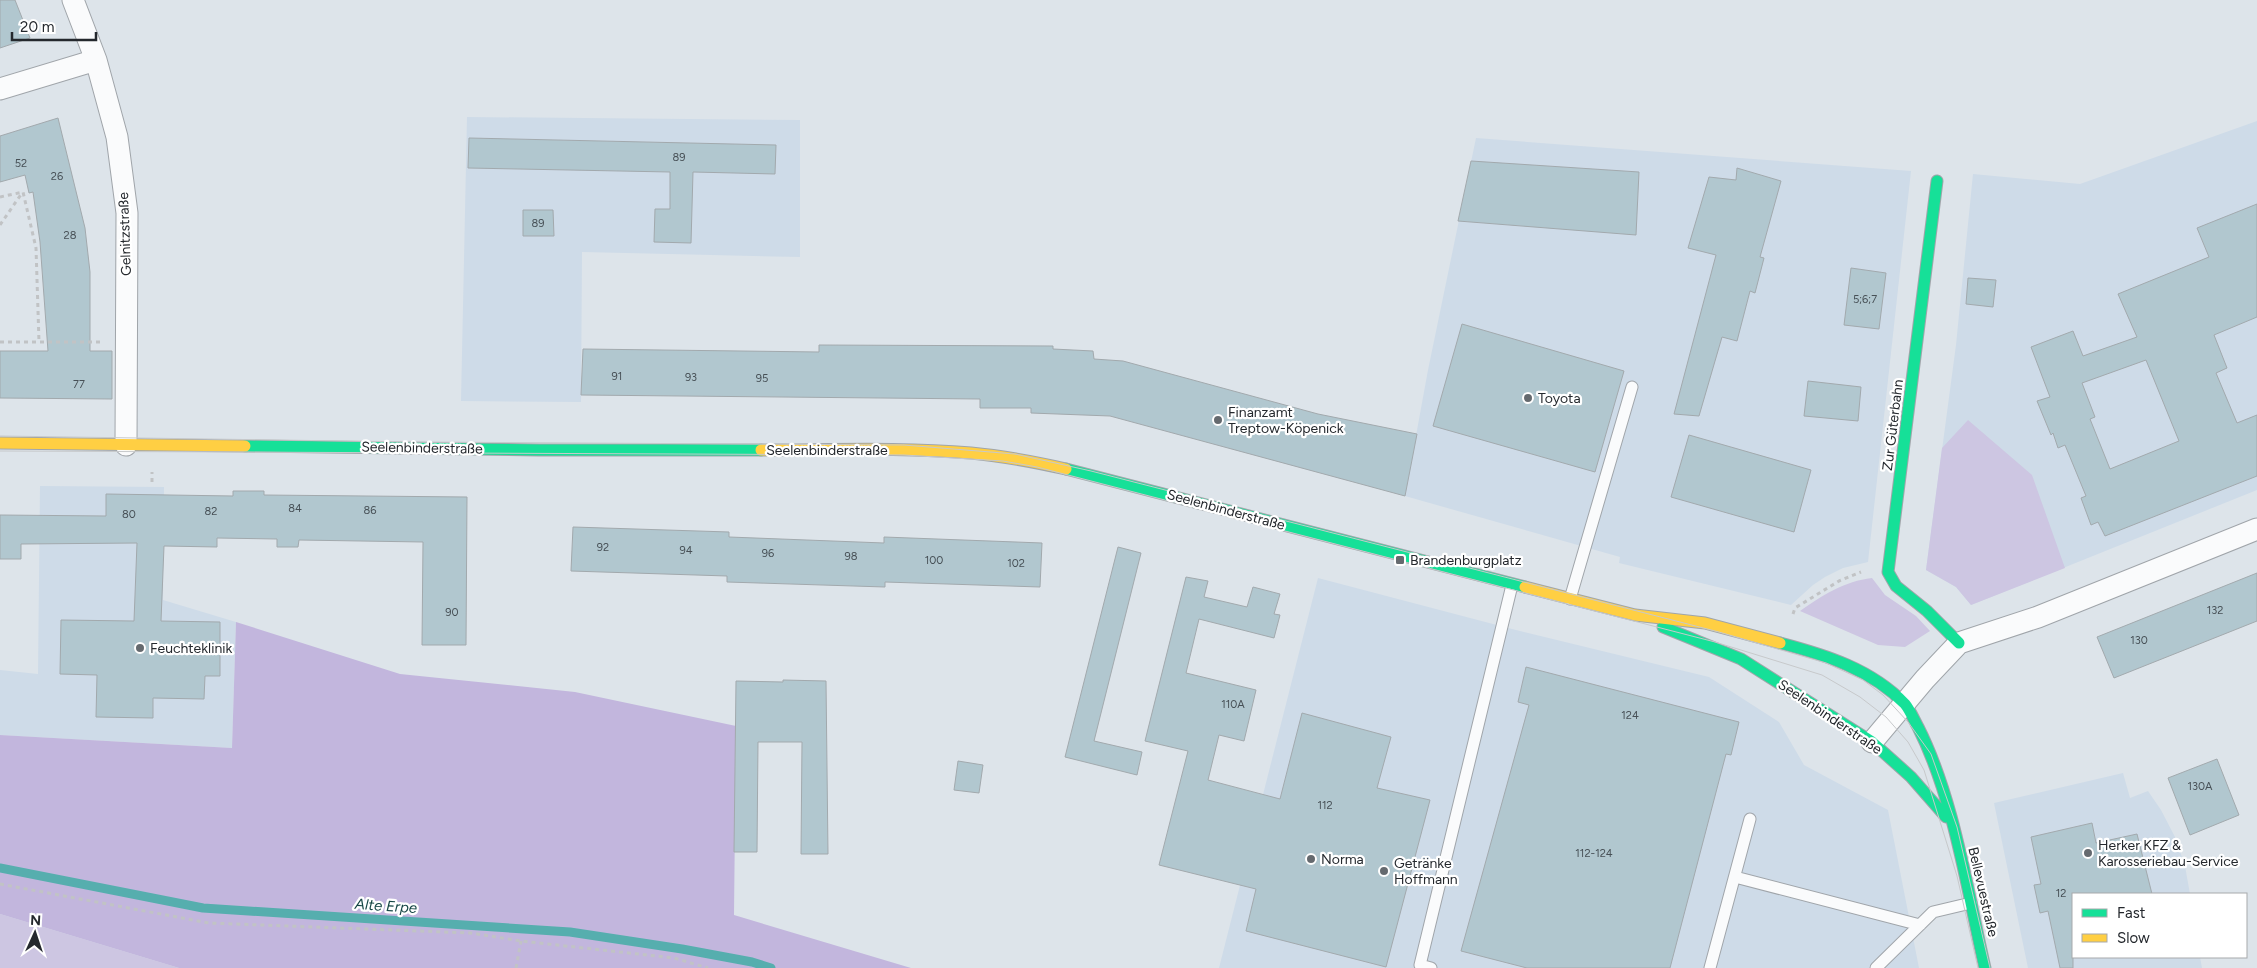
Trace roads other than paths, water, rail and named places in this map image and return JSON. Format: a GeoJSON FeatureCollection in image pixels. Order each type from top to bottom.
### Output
{"type":"FeatureCollection","features":[{"type":"Feature","properties":{"kind":"street","name":"Gelnitzstraße"},"geometry":{"type":"LineString","coordinates":[[73,0],[96,60],[117,137],[127,213],[126,445]]}},
{"type":"Feature","properties":{"kind":"street"},"geometry":{"type":"LineString","coordinates":[[0,89],[96,60]]}},
{"type":"Feature","properties":{"kind":"street","name":"Zur Güterbahn"},"geometry":{"type":"LineString","coordinates":[[1937,181],[1888,572],[1896,586],[1927,611],[1959,643]]}},
{"type":"Feature","properties":{"kind":"street","name":"Seelenbinderstraße"},"geometry":{"type":"LineString","coordinates":[[0,443],[548,450],[896,450],[971,453],[1052,465],[1512,585],[1634,615],[1706,623],[1824,655],[1870,675],[1906,704],[1931,753],[1952,823]]}},
{"type":"Feature","properties":{"kind":"street"},"geometry":{"type":"LineString","coordinates":[[1872,742],[1959,643],[2038,617],[2257,530]]}},
{"type":"Feature","properties":{"kind":"street","name":"Seelenbinderstraße"},"geometry":{"type":"LineString","coordinates":[[1634,615],[1741,659],[1796,692],[1872,742],[1912,777],[1952,823]]}},
{"type":"Feature","properties":{"kind":"street","name":"Bellevuestraße"},"geometry":{"type":"LineString","coordinates":[[1952,823],[1985,968]]}},
{"type":"Feature","properties":{"kind":"lane"},"geometry":{"type":"LineString","coordinates":[[1570,599],[1632,387]]}},
{"type":"Feature","properties":{"kind":"lane"},"geometry":{"type":"LineString","coordinates":[[1431,968],[1420,965],[1512,585]]}},
{"type":"Feature","properties":{"kind":"lane"},"geometry":{"type":"LineString","coordinates":[[1710,968],[1750,819]]}},
{"type":"Feature","properties":{"kind":"lane"},"geometry":{"type":"LineString","coordinates":[[1735,877],[1920,925]]}},
{"type":"Feature","properties":{"kind":"lane"},"geometry":{"type":"LineString","coordinates":[[1876,968],[1933,912],[1971,903]]}},
{"type":"Feature","properties":{"kind":"waterway","name":"Alte Erpe"},"geometry":{"type":"LineString","coordinates":[[0,868],[203,908],[570,932],[682,949],[752,962],[771,968]]}},
{"type":"Feature","properties":{"kind":"tram line"},"geometry":{"type":"LineString","coordinates":[[0,436],[415,442],[904,445],[1015,454],[1091,471],[1719,632],[1826,663],[1863,680],[1883,695],[1908,722],[1931,754],[1957,827],[1990,968]]}},
{"type":"Feature","properties":{"kind":"tram line"},"geometry":{"type":"LineString","coordinates":[[0,451],[904,455],[1003,461],[1037,467],[1715,642],[1822,675],[1860,697],[1886,717],[1908,742],[1924,770],[1957,876],[1978,968]]}},
{"type":"Feature","properties":{"kind":"place","name":"Toyota"},"geometry":{"type":"Point","coordinates":[1528,398]}},
{"type":"Feature","properties":{"kind":"place","name":"Finanzamt Treptow-Köpenick"},"geometry":{"type":"Point","coordinates":[1218,420]}},
{"type":"Feature","properties":{"kind":"place","name":"Brandenburgplatz"},"geometry":{"type":"Point","coordinates":[1400,560]}},
{"type":"Feature","properties":{"kind":"place","name":"Feuchteklinik"},"geometry":{"type":"Point","coordinates":[140,648]}},
{"type":"Feature","properties":{"kind":"place","name":"Herker KFZ & Karosseriebau-Service"},"geometry":{"type":"Point","coordinates":[2088,853]}},
{"type":"Feature","properties":{"kind":"place","name":"Norma"},"geometry":{"type":"Point","coordinates":[1311,859]}},
{"type":"Feature","properties":{"kind":"place","name":"Getränke Hoffmann"},"geometry":{"type":"Point","coordinates":[1384,871]}}]}
